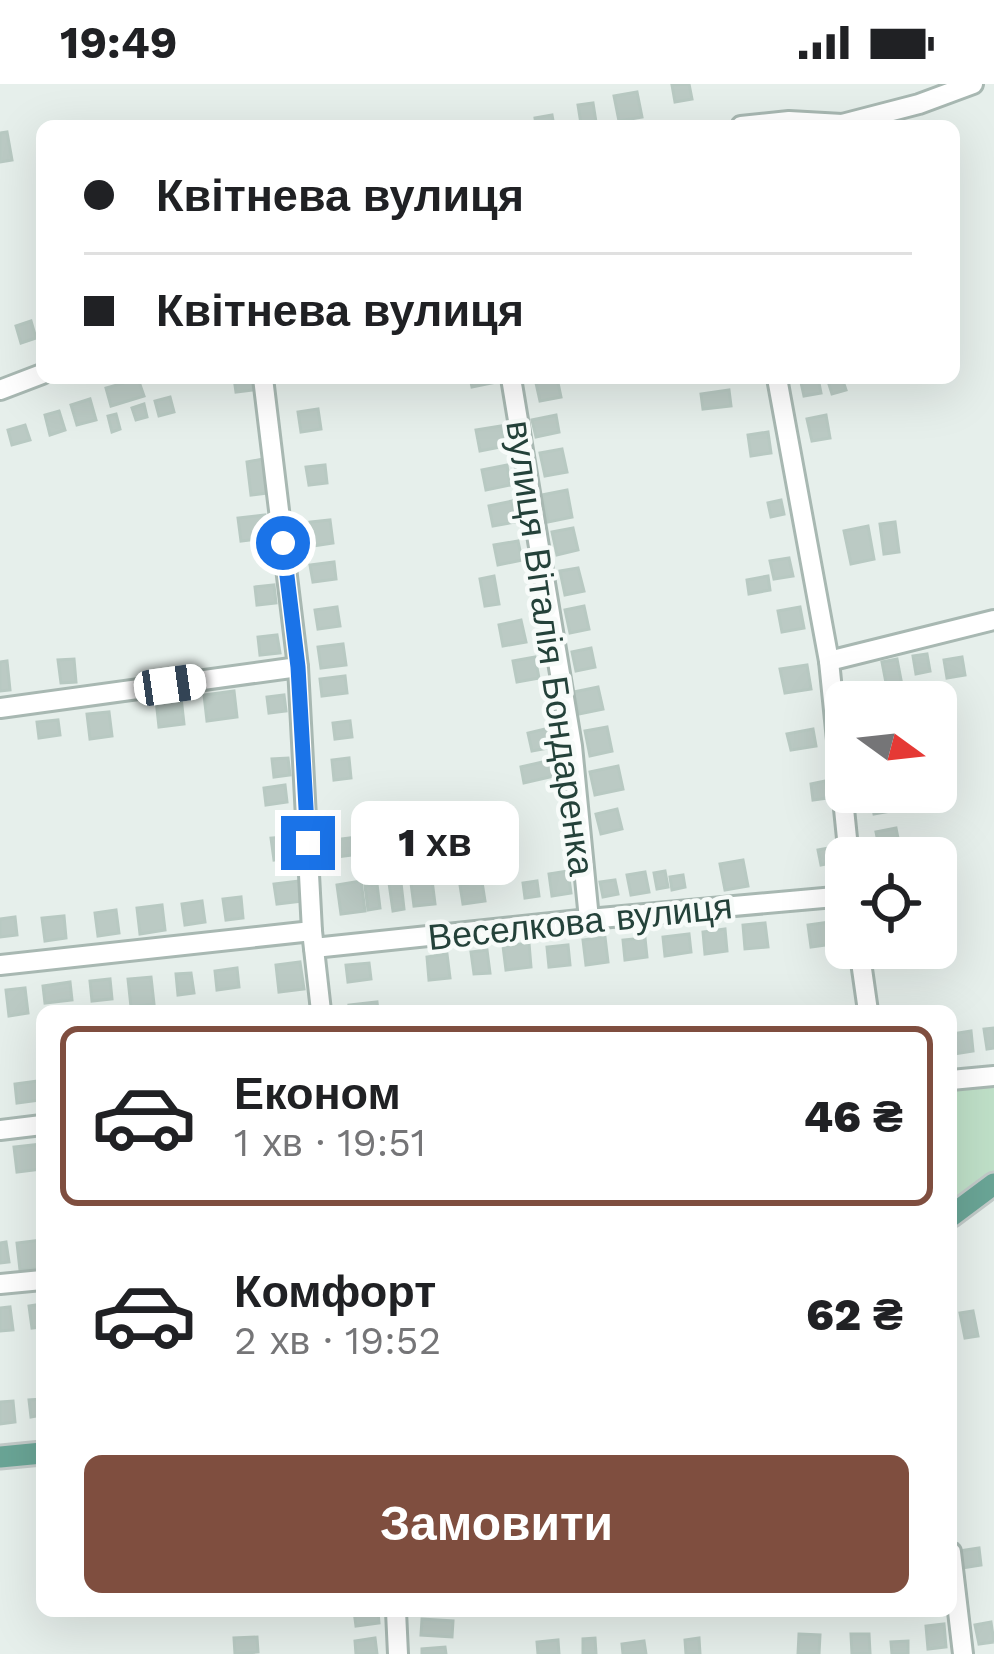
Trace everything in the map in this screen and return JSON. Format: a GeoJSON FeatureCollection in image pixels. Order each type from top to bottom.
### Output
{"type":"FeatureCollection","features":[{"type":"Feature","properties":{"kind":"main road"},"geometry":{"type":"LineString","coordinates":[[957,1212],[994,1184]]}},
{"type":"Feature","properties":{"kind":"main road"},"geometry":{"type":"LineString","coordinates":[[0,1457],[36,1454]]}},
{"type":"Feature","properties":{"kind":"street"},"geometry":{"type":"LineString","coordinates":[[857,120],[973,84]]}},
{"type":"Feature","properties":{"kind":"street"},"geometry":{"type":"LineString","coordinates":[[0,390],[36,376]]}},
{"type":"Feature","properties":{"kind":"street"},"geometry":{"type":"LineString","coordinates":[[264,384],[298,667],[319,1005]]}},
{"type":"Feature","properties":{"kind":"street","name":"вулиця Віталія Бондаренка"},"geometry":{"type":"LineString","coordinates":[[513,384],[572,746],[590,919]]}},
{"type":"Feature","properties":{"kind":"street"},"geometry":{"type":"LineString","coordinates":[[778,384],[829,662],[847,837]]}},
{"type":"Feature","properties":{"kind":"street"},"geometry":{"type":"LineString","coordinates":[[829,662],[994,620]]}},
{"type":"Feature","properties":{"kind":"street"},"geometry":{"type":"LineString","coordinates":[[0,708],[298,667]]}},
{"type":"Feature","properties":{"kind":"street","name":"Веселкова вулиця"},"geometry":{"type":"LineString","coordinates":[[0,964],[825,898]]}},
{"type":"Feature","properties":{"kind":"street"},"geometry":{"type":"LineString","coordinates":[[863,969],[867,1005]]}},
{"type":"Feature","properties":{"kind":"street"},"geometry":{"type":"LineString","coordinates":[[957,1080],[994,1076]]}},
{"type":"Feature","properties":{"kind":"street"},"geometry":{"type":"LineString","coordinates":[[0,1130],[36,1126]]}},
{"type":"Feature","properties":{"kind":"street"},"geometry":{"type":"LineString","coordinates":[[0,1284],[36,1281]]}},
{"type":"Feature","properties":{"kind":"street"},"geometry":{"type":"LineString","coordinates":[[957,1603],[963,1654]]}},
{"type":"Feature","properties":{"kind":"street"},"geometry":{"type":"LineString","coordinates":[[396,1617],[398,1654]]}},
{"type":"Feature","properties":{"kind":"green space"},"geometry":{"type":"Polygon","coordinates":[[[994,1081],[994,1172],[957,1199],[957,1085],[994,1081]]]}},
{"type":"Feature","properties":{"kind":"building"},"geometry":{"type":"Polygon","coordinates":[[[689,84],[692,99],[675,102],[672,85],[689,84]]]}},
{"type":"Feature","properties":{"kind":"building"},"geometry":{"type":"Polygon","coordinates":[[[637,92],[642,117],[619,120],[614,96],[637,92]]]}},
{"type":"Feature","properties":{"kind":"building"},"geometry":{"type":"Polygon","coordinates":[[[593,103],[596,120],[580,120],[578,105],[593,103]]]}},
{"type":"Feature","properties":{"kind":"building"},"geometry":{"type":"Polygon","coordinates":[[[7,132],[12,160],[0,162],[0,133],[7,132]]]}},
{"type":"Feature","properties":{"kind":"building"},"geometry":{"type":"Polygon","coordinates":[[[31,321],[36,338],[21,343],[16,326],[31,321]]]}},
{"type":"Feature","properties":{"kind":"building"},"geometry":{"type":"Polygon","coordinates":[[[140,384],[144,396],[111,406],[106,388],[140,384]]]}},
{"type":"Feature","properties":{"kind":"building"},"geometry":{"type":"Polygon","coordinates":[[[235,384],[252,384],[253,390],[236,392],[235,384]]]}},
{"type":"Feature","properties":{"kind":"building"},"geometry":{"type":"Polygon","coordinates":[[[536,384],[558,384],[561,397],[540,401],[536,384]]]}},
{"type":"Feature","properties":{"kind":"building"},"geometry":{"type":"Polygon","coordinates":[[[801,384],[819,384],[821,393],[804,396],[801,384]]]}},
{"type":"Feature","properties":{"kind":"building"},"geometry":{"type":"Polygon","coordinates":[[[829,384],[844,384],[846,390],[832,394],[829,384]]]}},
{"type":"Feature","properties":{"kind":"building"},"geometry":{"type":"Polygon","coordinates":[[[729,390],[731,406],[703,409],[701,394],[729,390]]]}},
{"type":"Feature","properties":{"kind":"building"},"geometry":{"type":"Polygon","coordinates":[[[170,397],[174,412],[159,416],[155,401],[170,397]]]}},
{"type":"Feature","properties":{"kind":"building"},"geometry":{"type":"Polygon","coordinates":[[[90,399],[96,420],[77,425],[71,405],[90,399]]]}},
{"type":"Feature","properties":{"kind":"building"},"geometry":{"type":"Polygon","coordinates":[[[144,404],[147,417],[136,420],[132,408],[144,404]]]}},
{"type":"Feature","properties":{"kind":"building"},"geometry":{"type":"Polygon","coordinates":[[[318,409],[321,429],[301,432],[298,412],[318,409]]]}},
{"type":"Feature","properties":{"kind":"building"},"geometry":{"type":"Polygon","coordinates":[[[59,411],[65,430],[50,435],[45,415],[59,411]]]}},
{"type":"Feature","properties":{"kind":"building"},"geometry":{"type":"Polygon","coordinates":[[[116,414],[120,429],[112,432],[108,416],[116,414]]]}},
{"type":"Feature","properties":{"kind":"building"},"geometry":{"type":"Polygon","coordinates":[[[556,415],[559,432],[536,437],[532,420],[556,415]]]}},
{"type":"Feature","properties":{"kind":"building"},"geometry":{"type":"Polygon","coordinates":[[[826,415],[830,438],[812,441],[807,419],[826,415]]]}},
{"type":"Feature","properties":{"kind":"building"},"geometry":{"type":"Polygon","coordinates":[[[25,425],[30,440],[12,445],[8,430],[25,425]]]}},
{"type":"Feature","properties":{"kind":"building"},"geometry":{"type":"Polygon","coordinates":[[[501,426],[505,446],[480,451],[476,430],[501,426]]]}},
{"type":"Feature","properties":{"kind":"building"},"geometry":{"type":"Polygon","coordinates":[[[768,432],[771,453],[751,456],[748,435],[768,432]]]}},
{"type":"Feature","properties":{"kind":"building"},"geometry":{"type":"Polygon","coordinates":[[[562,449],[567,472],[545,476],[540,453],[562,449]]]}},
{"type":"Feature","properties":{"kind":"building"},"geometry":{"type":"Polygon","coordinates":[[[263,459],[268,493],[251,495],[247,462],[263,459]]]}},
{"type":"Feature","properties":{"kind":"building"},"geometry":{"type":"Polygon","coordinates":[[[325,465],[327,483],[309,485],[306,467],[325,465]]]}},
{"type":"Feature","properties":{"kind":"building"},"geometry":{"type":"Polygon","coordinates":[[[507,465],[510,485],[486,490],[482,470],[507,465]]]}},
{"type":"Feature","properties":{"kind":"building"},"geometry":{"type":"Polygon","coordinates":[[[567,490],[572,517],[548,522],[542,495],[567,490]]]}},
{"type":"Feature","properties":{"kind":"building"},"geometry":{"type":"Polygon","coordinates":[[[781,500],[784,514],[771,517],[768,503],[781,500]]]}},
{"type":"Feature","properties":{"kind":"building"},"geometry":{"type":"Polygon","coordinates":[[[512,501],[515,522],[493,526],[489,506],[512,501]]]}},
{"type":"Feature","properties":{"kind":"building"},"geometry":{"type":"Polygon","coordinates":[[[265,515],[268,538],[241,541],[238,518],[265,515]]]}},
{"type":"Feature","properties":{"kind":"building"},"geometry":{"type":"Polygon","coordinates":[[[330,520],[333,543],[313,546],[310,522],[330,520]]]}},
{"type":"Feature","properties":{"kind":"building"},"geometry":{"type":"Polygon","coordinates":[[[895,522],[899,552],[884,554],[880,524],[895,522]]]}},
{"type":"Feature","properties":{"kind":"building"},"geometry":{"type":"Polygon","coordinates":[[[868,526],[874,559],[851,564],[844,531],[868,526]]]}},
{"type":"Feature","properties":{"kind":"building"},"geometry":{"type":"Polygon","coordinates":[[[573,528],[578,550],[557,555],[552,532],[573,528]]]}},
{"type":"Feature","properties":{"kind":"building"},"geometry":{"type":"Polygon","coordinates":[[[518,541],[522,560],[498,565],[494,545],[518,541]]]}},
{"type":"Feature","properties":{"kind":"building"},"geometry":{"type":"Polygon","coordinates":[[[789,558],[793,576],[774,579],[770,561],[789,558]]]}},
{"type":"Feature","properties":{"kind":"building"},"geometry":{"type":"Polygon","coordinates":[[[334,562],[336,579],[313,582],[310,565],[334,562]]]}},
{"type":"Feature","properties":{"kind":"building"},"geometry":{"type":"Polygon","coordinates":[[[578,568],[584,591],[565,595],[560,571],[578,568]]]}},
{"type":"Feature","properties":{"kind":"building"},"geometry":{"type":"Polygon","coordinates":[[[494,576],[499,604],[485,606],[480,579],[494,576]]]}},
{"type":"Feature","properties":{"kind":"building"},"geometry":{"type":"Polygon","coordinates":[[[768,576],[770,590],[749,594],[747,580],[768,576]]]}},
{"type":"Feature","properties":{"kind":"building"},"geometry":{"type":"Polygon","coordinates":[[[274,585],[276,603],[257,605],[255,587],[274,585]]]}},
{"type":"Feature","properties":{"kind":"building"},"geometry":{"type":"Polygon","coordinates":[[[584,606],[589,629],[570,633],[565,610],[584,606]]]}},
{"type":"Feature","properties":{"kind":"building"},"geometry":{"type":"Polygon","coordinates":[[[337,607],[340,626],[318,629],[315,610],[337,607]]]}},
{"type":"Feature","properties":{"kind":"building"},"geometry":{"type":"Polygon","coordinates":[[[800,607],[804,628],[782,632],[778,611],[800,607]]]}},
{"type":"Feature","properties":{"kind":"building"},"geometry":{"type":"Polygon","coordinates":[[[521,620],[526,642],[503,646],[499,625],[521,620]]]}},
{"type":"Feature","properties":{"kind":"building"},"geometry":{"type":"Polygon","coordinates":[[[277,635],[280,653],[260,655],[258,637],[277,635]]]}},
{"type":"Feature","properties":{"kind":"building"},"geometry":{"type":"Polygon","coordinates":[[[343,644],[346,665],[321,668],[318,647],[343,644]]]}},
{"type":"Feature","properties":{"kind":"building"},"geometry":{"type":"Polygon","coordinates":[[[591,648],[595,667],[576,671],[572,652],[591,648]]]}},
{"type":"Feature","properties":{"kind":"building"},"geometry":{"type":"Polygon","coordinates":[[[927,654],[930,671],[916,674],[913,656],[927,654]]]}},
{"type":"Feature","properties":{"kind":"building"},"geometry":{"type":"Polygon","coordinates":[[[535,657],[539,678],[517,682],[513,661],[535,657]]]}},
{"type":"Feature","properties":{"kind":"building"},"geometry":{"type":"Polygon","coordinates":[[[962,657],[965,675],[947,678],[944,660],[962,657]]]}},
{"type":"Feature","properties":{"kind":"building"},"geometry":{"type":"Polygon","coordinates":[[[74,659],[76,682],[61,683],[58,660],[74,659]]]}},
{"type":"Feature","properties":{"kind":"building"},"geometry":{"type":"Polygon","coordinates":[[[897,659],[901,681],[886,681],[882,662],[897,659]]]}},
{"type":"Feature","properties":{"kind":"building"},"geometry":{"type":"Polygon","coordinates":[[[7,661],[10,690],[0,691],[0,662],[7,661]]]}},
{"type":"Feature","properties":{"kind":"building"},"geometry":{"type":"Polygon","coordinates":[[[807,665],[811,689],[785,693],[780,669],[807,665]]]}},
{"type":"Feature","properties":{"kind":"building"},"geometry":{"type":"Polygon","coordinates":[[[345,676],[347,693],[322,696],[320,679],[345,676]]]}},
{"type":"Feature","properties":{"kind":"building"},"geometry":{"type":"Polygon","coordinates":[[[598,687],[603,709],[579,714],[574,692],[598,687]]]}},
{"type":"Feature","properties":{"kind":"building"},"geometry":{"type":"Polygon","coordinates":[[[234,691],[237,717],[207,721],[204,695],[234,691]]]}},
{"type":"Feature","properties":{"kind":"building"},"geometry":{"type":"Polygon","coordinates":[[[284,695],[286,711],[269,713],[267,697],[284,695]]]}},
{"type":"Feature","properties":{"kind":"building"},"geometry":{"type":"Polygon","coordinates":[[[181,697],[184,724],[159,727],[156,700],[181,697]]]}},
{"type":"Feature","properties":{"kind":"building"},"geometry":{"type":"Polygon","coordinates":[[[109,712],[112,736],[90,739],[87,714],[109,712]]]}},
{"type":"Feature","properties":{"kind":"building"},"geometry":{"type":"Polygon","coordinates":[[[58,720],[60,735],[39,738],[37,722],[58,720]]]}},
{"type":"Feature","properties":{"kind":"building"},"geometry":{"type":"Polygon","coordinates":[[[350,721],[352,737],[335,739],[333,723],[350,721]]]}},
{"type":"Feature","properties":{"kind":"building"},"geometry":{"type":"Polygon","coordinates":[[[607,727],[612,751],[590,756],[585,731],[607,727]]]}},
{"type":"Feature","properties":{"kind":"building"},"geometry":{"type":"Polygon","coordinates":[[[549,728],[553,747],[532,751],[528,733],[549,728]]]}},
{"type":"Feature","properties":{"kind":"building"},"geometry":{"type":"Polygon","coordinates":[[[813,729],[816,746],[791,750],[787,734],[813,729]]]}},
{"type":"Feature","properties":{"kind":"building"},"geometry":{"type":"Polygon","coordinates":[[[288,758],[290,775],[274,777],[272,759],[288,758]]]}},
{"type":"Feature","properties":{"kind":"building"},"geometry":{"type":"Polygon","coordinates":[[[349,758],[351,778],[334,780],[332,760],[349,758]]]}},
{"type":"Feature","properties":{"kind":"building"},"geometry":{"type":"Polygon","coordinates":[[[555,759],[558,775],[524,783],[521,767],[555,759]]]}},
{"type":"Feature","properties":{"kind":"building"},"geometry":{"type":"Polygon","coordinates":[[[618,766],[623,789],[595,795],[590,772],[618,766]]]}},
{"type":"Feature","properties":{"kind":"building"},"geometry":{"type":"Polygon","coordinates":[[[825,781],[825,798],[813,800],[811,784],[825,781]]]}},
{"type":"Feature","properties":{"kind":"building"},"geometry":{"type":"Polygon","coordinates":[[[285,785],[287,802],[266,805],[264,788],[285,785]]]}},
{"type":"Feature","properties":{"kind":"building"},"geometry":{"type":"Polygon","coordinates":[[[617,809],[622,829],[601,834],[596,814],[617,809]]]}},
{"type":"Feature","properties":{"kind":"building"},"geometry":{"type":"Polygon","coordinates":[[[896,828],[898,837],[877,837],[876,832],[896,828]]]}},
{"type":"Feature","properties":{"kind":"building"},"geometry":{"type":"Polygon","coordinates":[[[295,836],[297,857],[274,860],[271,838],[295,836]]]}},
{"type":"Feature","properties":{"kind":"building"},"geometry":{"type":"Polygon","coordinates":[[[358,837],[360,854],[336,857],[333,840],[358,837]]]}},
{"type":"Feature","properties":{"kind":"building"},"geometry":{"type":"Polygon","coordinates":[[[743,860],[748,886],[725,890],[720,864],[743,860]]]}},
{"type":"Feature","properties":{"kind":"building"},"geometry":{"type":"Polygon","coordinates":[[[568,871],[571,893],[552,896],[549,874],[568,871]]]}},
{"type":"Feature","properties":{"kind":"building"},"geometry":{"type":"Polygon","coordinates":[[[665,871],[668,887],[657,889],[654,873],[665,871]]]}},
{"type":"Feature","properties":{"kind":"building"},"geometry":{"type":"Polygon","coordinates":[[[645,872],[649,892],[631,895],[627,875],[645,872]]]}},
{"type":"Feature","properties":{"kind":"building"},"geometry":{"type":"Polygon","coordinates":[[[400,874],[404,909],[393,911],[388,876],[400,874]]]}},
{"type":"Feature","properties":{"kind":"building"},"geometry":{"type":"Polygon","coordinates":[[[683,875],[685,887],[672,890],[670,877],[683,875]]]}},
{"type":"Feature","properties":{"kind":"building"},"geometry":{"type":"Polygon","coordinates":[[[432,880],[435,904],[414,906],[411,883],[432,880]]]}},
{"type":"Feature","properties":{"kind":"building"},"geometry":{"type":"Polygon","coordinates":[[[615,880],[618,894],[603,897],[600,882],[615,880]]]}},
{"type":"Feature","properties":{"kind":"building"},"geometry":{"type":"Polygon","coordinates":[[[300,881],[303,901],[277,904],[274,884],[300,881]]]}},
{"type":"Feature","properties":{"kind":"building"},"geometry":{"type":"Polygon","coordinates":[[[361,881],[365,911],[341,914],[337,885],[361,881]]]}},
{"type":"Feature","properties":{"kind":"building"},"geometry":{"type":"Polygon","coordinates":[[[537,881],[539,896],[525,898],[523,883],[537,881]]]}},
{"type":"Feature","properties":{"kind":"building"},"geometry":{"type":"Polygon","coordinates":[[[482,882],[485,901],[463,904],[460,885],[482,882]]]}},
{"type":"Feature","properties":{"kind":"building"},"geometry":{"type":"Polygon","coordinates":[[[377,884],[380,908],[368,910],[365,886],[377,884]]]}},
{"type":"Feature","properties":{"kind":"building"},"geometry":{"type":"Polygon","coordinates":[[[241,897],[243,918],[226,920],[223,899],[241,897]]]}},
{"type":"Feature","properties":{"kind":"building"},"geometry":{"type":"Polygon","coordinates":[[[202,901],[205,922],[185,925],[182,904],[202,901]]]}},
{"type":"Feature","properties":{"kind":"building"},"geometry":{"type":"Polygon","coordinates":[[[162,905],[165,930],[140,934],[137,908],[162,905]]]}},
{"type":"Feature","properties":{"kind":"building"},"geometry":{"type":"Polygon","coordinates":[[[116,910],[119,933],[98,936],[95,913],[116,910]]]}},
{"type":"Feature","properties":{"kind":"building"},"geometry":{"type":"Polygon","coordinates":[[[64,916],[66,938],[45,941],[42,918],[64,916]]]}},
{"type":"Feature","properties":{"kind":"building"},"geometry":{"type":"Polygon","coordinates":[[[15,917],[17,935],[0,937],[0,919],[15,917]]]}},
{"type":"Feature","properties":{"kind":"building"},"geometry":{"type":"Polygon","coordinates":[[[765,923],[768,947],[745,949],[743,925],[765,923]]]}},
{"type":"Feature","properties":{"kind":"building"},"geometry":{"type":"Polygon","coordinates":[[[825,923],[825,945],[811,947],[808,925],[825,923]]]}},
{"type":"Feature","properties":{"kind":"building"},"geometry":{"type":"Polygon","coordinates":[[[725,929],[727,951],[705,954],[703,932],[725,929]]]}},
{"type":"Feature","properties":{"kind":"building"},"geometry":{"type":"Polygon","coordinates":[[[689,934],[691,952],[665,956],[663,937],[689,934]]]}},
{"type":"Feature","properties":{"kind":"building"},"geometry":{"type":"Polygon","coordinates":[[[605,937],[608,962],[586,965],[583,940],[605,937]]]}},
{"type":"Feature","properties":{"kind":"building"},"geometry":{"type":"Polygon","coordinates":[[[645,938],[647,957],[625,960],[623,940],[645,938]]]}},
{"type":"Feature","properties":{"kind":"building"},"geometry":{"type":"Polygon","coordinates":[[[529,943],[531,967],[506,970],[503,946],[529,943]]]}},
{"type":"Feature","properties":{"kind":"building"},"geometry":{"type":"Polygon","coordinates":[[[568,945],[570,965],[549,967],[547,947],[568,945]]]}},
{"type":"Feature","properties":{"kind":"building"},"geometry":{"type":"Polygon","coordinates":[[[487,950],[490,973],[474,974],[471,952],[487,950]]]}},
{"type":"Feature","properties":{"kind":"building"},"geometry":{"type":"Polygon","coordinates":[[[447,954],[450,978],[429,980],[427,957],[447,954]]]}},
{"type":"Feature","properties":{"kind":"building"},"geometry":{"type":"Polygon","coordinates":[[[300,962],[304,989],[279,992],[276,965],[300,962]]]}},
{"type":"Feature","properties":{"kind":"building"},"geometry":{"type":"Polygon","coordinates":[[[369,963],[371,979],[348,982],[346,965],[369,963]]]}},
{"type":"Feature","properties":{"kind":"building"},"geometry":{"type":"Polygon","coordinates":[[[237,968],[239,987],[217,990],[215,971],[237,968]]]}},
{"type":"Feature","properties":{"kind":"building"},"geometry":{"type":"Polygon","coordinates":[[[191,973],[194,993],[178,995],[176,974],[191,973]]]}},
{"type":"Feature","properties":{"kind":"building"},"geometry":{"type":"Polygon","coordinates":[[[151,977],[154,1004],[131,1005],[128,979],[151,977]]]}},
{"type":"Feature","properties":{"kind":"building"},"geometry":{"type":"Polygon","coordinates":[[[110,979],[112,999],[92,1001],[90,981],[110,979]]]}},
{"type":"Feature","properties":{"kind":"building"},"geometry":{"type":"Polygon","coordinates":[[[70,982],[72,1000],[45,1003],[43,986],[70,982]]]}},
{"type":"Feature","properties":{"kind":"building"},"geometry":{"type":"Polygon","coordinates":[[[25,988],[28,1013],[9,1016],[6,990],[25,988]]]}},
{"type":"Feature","properties":{"kind":"building"},"geometry":{"type":"Polygon","coordinates":[[[994,1028],[994,1048],[987,1049],[984,1029],[994,1028]]]}},
{"type":"Feature","properties":{"kind":"building"},"geometry":{"type":"Polygon","coordinates":[[[971,1031],[973,1051],[957,1054],[957,1033],[971,1031]]]}},
{"type":"Feature","properties":{"kind":"building"},"geometry":{"type":"Polygon","coordinates":[[[36,1081],[36,1101],[17,1103],[15,1084],[36,1081]]]}},
{"type":"Feature","properties":{"kind":"building"},"geometry":{"type":"Polygon","coordinates":[[[36,1145],[36,1170],[17,1172],[14,1147],[36,1145]]]}},
{"type":"Feature","properties":{"kind":"building"},"geometry":{"type":"Polygon","coordinates":[[[36,1241],[36,1269],[20,1270],[17,1243],[36,1241]]]}},
{"type":"Feature","properties":{"kind":"building"},"geometry":{"type":"Polygon","coordinates":[[[6,1242],[9,1262],[0,1263],[0,1243],[6,1242]]]}},
{"type":"Feature","properties":{"kind":"building"},"geometry":{"type":"Polygon","coordinates":[[[36,1305],[36,1328],[32,1328],[29,1306],[36,1305]]]}},
{"type":"Feature","properties":{"kind":"building"},"geometry":{"type":"Polygon","coordinates":[[[10,1307],[13,1330],[0,1331],[0,1308],[10,1307]]]}},
{"type":"Feature","properties":{"kind":"building"},"geometry":{"type":"Polygon","coordinates":[[[973,1311],[978,1336],[965,1338],[960,1313],[973,1311]]]}},
{"type":"Feature","properties":{"kind":"building"},"geometry":{"type":"Polygon","coordinates":[[[36,1399],[36,1416],[31,1417],[29,1400],[36,1399]]]}},
{"type":"Feature","properties":{"kind":"building"},"geometry":{"type":"Polygon","coordinates":[[[13,1401],[15,1422],[0,1424],[0,1402],[13,1401]]]}},
{"type":"Feature","properties":{"kind":"building"},"geometry":{"type":"Polygon","coordinates":[[[979,1548],[981,1565],[962,1568],[959,1551],[979,1548]]]}},
{"type":"Feature","properties":{"kind":"building"},"geometry":{"type":"Polygon","coordinates":[[[355,1617],[378,1617],[379,1623],[356,1626],[355,1617]]]}},
{"type":"Feature","properties":{"kind":"building"},"geometry":{"type":"Polygon","coordinates":[[[422,1619],[453,1621],[452,1637],[421,1635],[422,1619]]]}},
{"type":"Feature","properties":{"kind":"building"},"geometry":{"type":"Polygon","coordinates":[[[991,1622],[994,1642],[979,1644],[975,1625],[991,1622]]]}},
{"type":"Feature","properties":{"kind":"building"},"geometry":{"type":"Polygon","coordinates":[[[944,1624],[946,1647],[928,1649],[926,1626],[944,1624]]]}},
{"type":"Feature","properties":{"kind":"building"},"geometry":{"type":"Polygon","coordinates":[[[799,1634],[820,1635],[819,1654],[798,1654],[799,1634]]]}},
{"type":"Feature","properties":{"kind":"building"},"geometry":{"type":"Polygon","coordinates":[[[851,1634],[869,1634],[870,1653],[852,1654],[851,1634]]]}},
{"type":"Feature","properties":{"kind":"building"},"geometry":{"type":"Polygon","coordinates":[[[257,1637],[258,1652],[235,1654],[234,1638],[257,1637]]]}},
{"type":"Feature","properties":{"kind":"building"},"geometry":{"type":"Polygon","coordinates":[[[375,1638],[377,1654],[356,1654],[355,1641],[375,1638]]]}},
{"type":"Feature","properties":{"kind":"building"},"geometry":{"type":"Polygon","coordinates":[[[595,1638],[596,1654],[583,1654],[583,1639],[595,1638]]]}},
{"type":"Feature","properties":{"kind":"building"},"geometry":{"type":"Polygon","coordinates":[[[699,1638],[700,1654],[686,1654],[685,1640],[699,1638]]]}},
{"type":"Feature","properties":{"kind":"building"},"geometry":{"type":"Polygon","coordinates":[[[558,1640],[559,1654],[538,1654],[537,1642],[558,1640]]]}},
{"type":"Feature","properties":{"kind":"building"},"geometry":{"type":"Polygon","coordinates":[[[644,1641],[646,1654],[623,1654],[622,1644],[644,1641]]]}},
{"type":"Feature","properties":{"kind":"building"},"geometry":{"type":"Polygon","coordinates":[[[908,1641],[908,1654],[892,1654],[891,1642],[908,1641]]]}},
{"type":"Feature","properties":{"kind":"building"},"geometry":{"type":"Polygon","coordinates":[[[445,1647],[446,1654],[422,1654],[422,1649],[445,1647]]]}},
{"type":"Feature","properties":{"kind":"route"},"geometry":{"type":"LineString","coordinates":[[283,543],[298,667],[308,843]]}}]}
